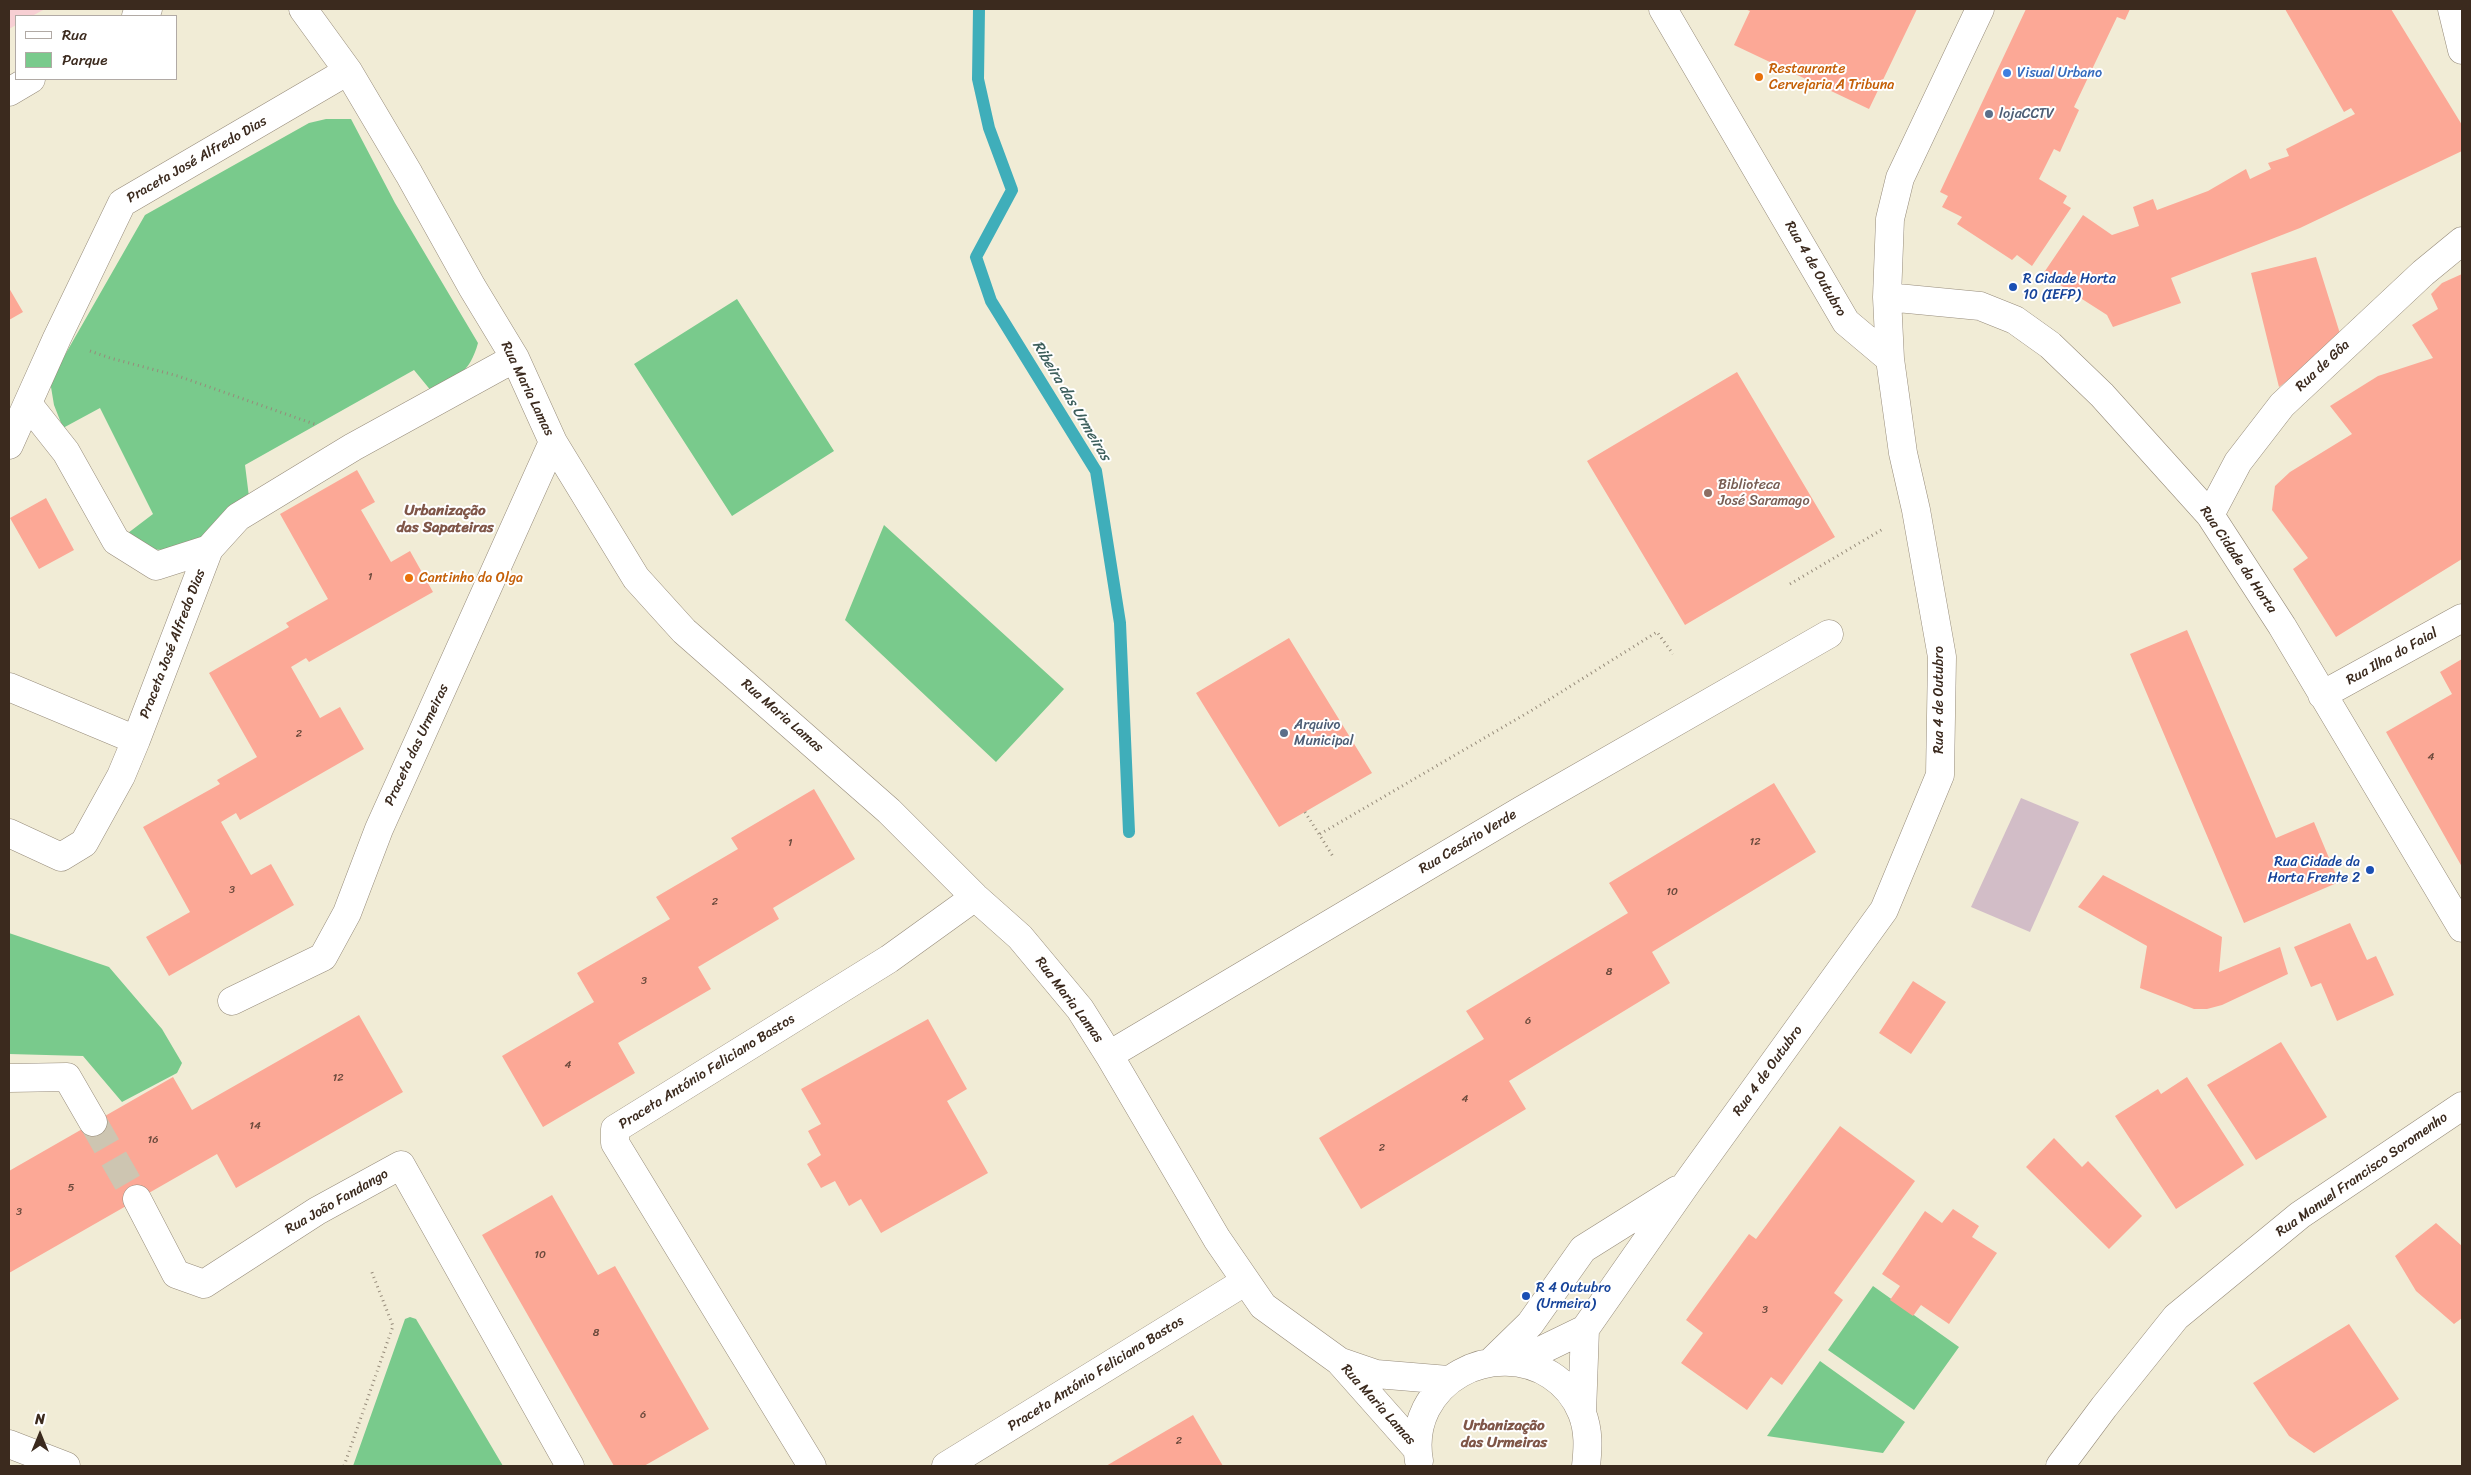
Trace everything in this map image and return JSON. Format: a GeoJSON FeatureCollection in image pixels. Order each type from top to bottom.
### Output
{"type":"FeatureCollection","features":[{"type":"Feature","properties":{"kind":"street","name":"Rua Maria Lamas"},"geometry":{"type":"LineString","coordinates":[[303,9],[348,71],[515,358],[553,442],[636,578],[684,631],[889,811],[975,897],[1020,937],[1080,1010],[1109,1055],[1202,1213],[1263,1306],[1339,1361],[1419,1458]]}},
{"type":"Feature","properties":{"kind":"street","name":"Rua 4 de Outubro"},"geometry":{"type":"LineString","coordinates":[[1448,1380],[1468,1368],[1504,1362],[1585,1329],[1687,1183],[1884,910],[1940,775],[1942,657],[1916,510],[1903,453],[1890,359],[1846,322],[1663,9]]}},
{"type":"Feature","properties":{"kind":"street"},"geometry":{"type":"LineString","coordinates":[[1890,359],[1887,296],[1890,219],[1900,178],[1980,9]]}},
{"type":"Feature","properties":{"kind":"street"},"geometry":{"type":"LineString","coordinates":[[2452,9],[2462,50]]}},
{"type":"Feature","properties":{"kind":"street","name":"Praceta José Alfredo Dias"},"geometry":{"type":"LineString","coordinates":[[9,444],[57,338],[122,203],[348,71]]}},
{"type":"Feature","properties":{"kind":"street"},"geometry":{"type":"LineString","coordinates":[[9,92],[29,80]]}},
{"type":"Feature","properties":{"kind":"street","name":"Rua de Gôa"},"geometry":{"type":"LineString","coordinates":[[2210,514],[2238,462],[2282,405],[2423,273],[2462,241]]}},
{"type":"Feature","properties":{"kind":"street","name":"Rua Cidade da Horta"},"geometry":{"type":"LineString","coordinates":[[1887,296],[1980,306],[2015,320],[2050,345],[2102,395],[2210,514],[2282,626],[2462,928]]}},
{"type":"Feature","properties":{"kind":"street","name":"Praceta José Alfredo Dias"},"geometry":{"type":"LineString","coordinates":[[9,833],[61,857],[84,843],[121,776],[209,549],[238,517],[352,447],[515,358]]}},
{"type":"Feature","properties":{"kind":"street","name":"Praceta José Alfredo Dias"},"geometry":{"type":"LineString","coordinates":[[28,404],[66,452],[116,541],[156,566],[209,549]]}},
{"type":"Feature","properties":{"kind":"street","name":"Praceta das Urmeiras"},"geometry":{"type":"LineString","coordinates":[[232,1001],[323,957],[346,914],[379,829],[553,442]]}},
{"type":"Feature","properties":{"kind":"street","name":"Rua Ilha do Faial"},"geometry":{"type":"LineString","coordinates":[[2322,695],[2462,618]]}},
{"type":"Feature","properties":{"kind":"street","name":"Rua Cesário Verde"},"geometry":{"type":"LineString","coordinates":[[1109,1055],[1522,810],[1829,634]]}},
{"type":"Feature","properties":{"kind":"street"},"geometry":{"type":"LineString","coordinates":[[9,687],[136,740]]}},
{"type":"Feature","properties":{"kind":"street","name":"Praceta António Feliciano Bastos"},"geometry":{"type":"LineString","coordinates":[[812,1466],[615,1143],[615,1129],[889,959],[975,897]]}},
{"type":"Feature","properties":{"kind":"street"},"geometry":{"type":"LineString","coordinates":[[9,1078],[67,1078],[93,1122]]}},
{"type":"Feature","properties":{"kind":"street","name":"Rua Manuel Francisco Soromenho"},"geometry":{"type":"LineString","coordinates":[[2060,1466],[2104,1407],[2176,1317],[2300,1215],[2462,1106]]}},
{"type":"Feature","properties":{"kind":"street","name":"Rua João Fandango"},"geometry":{"type":"LineString","coordinates":[[137,1200],[176,1274],[204,1284],[318,1211],[401,1165],[570,1466]]}},
{"type":"Feature","properties":{"kind":"street"},"geometry":{"type":"LineString","coordinates":[[1582,1413],[1566,1389],[1544,1371],[1504,1362],[1583,1249],[1687,1183]]}},
{"type":"Feature","properties":{"kind":"street","name":"Praceta António Feliciano Bastos"},"geometry":{"type":"LineString","coordinates":[[946,1466],[1246,1281]]}},
{"type":"Feature","properties":{"kind":"street"},"geometry":{"type":"LineString","coordinates":[[1585,1329],[1582,1413],[1589,1438],[1586,1466],[1595,1466]]}},
{"type":"Feature","properties":{"kind":"street","name":"Rua Maria Lamas"},"geometry":{"type":"LineString","coordinates":[[1339,1361],[1376,1374],[1448,1380]]}},
{"type":"Feature","properties":{"kind":"street"},"geometry":{"type":"LineString","coordinates":[[1419,1458],[1421,1420],[1432,1399],[1448,1380]]}},
{"type":"Feature","properties":{"kind":"street"},"geometry":{"type":"LineString","coordinates":[[9,1444],[66,1466]]}},
{"type":"Feature","properties":{"kind":"path"},"geometry":{"type":"LineString","coordinates":[[57,338],[110,358],[178,376],[337,432],[352,447]]}},
{"type":"Feature","properties":{"kind":"path"},"geometry":{"type":"LineString","coordinates":[[1790,584],[1916,510]]}},
{"type":"Feature","properties":{"kind":"path"},"geometry":{"type":"LineString","coordinates":[[1320,834],[1534,709],[1657,632],[1673,654]]}},
{"type":"Feature","properties":{"kind":"path"},"geometry":{"type":"LineString","coordinates":[[1305,812],[1334,858]]}},
{"type":"Feature","properties":{"kind":"path"},"geometry":{"type":"LineString","coordinates":[[344,1466],[393,1326],[371,1270]]}},
{"type":"Feature","properties":{"kind":"shaded area"},"geometry":{"type":"Polygon","coordinates":[[[9,9],[45,9],[34,15],[15,15],[15,26],[9,29],[9,9]]]}},
{"type":"Feature","properties":{"kind":"shaded area"},"geometry":{"type":"Polygon","coordinates":[[[2021,798],[2079,822],[2030,932],[1971,907],[2021,798]]]}},
{"type":"Feature","properties":{"kind":"green space"},"geometry":{"type":"Polygon","coordinates":[[[326,119],[351,119],[395,203],[478,343],[475,353],[467,368],[449,383],[432,392],[414,370],[245,465],[249,497],[216,527],[203,536],[175,548],[161,550],[147,547],[128,533],[153,514],[100,408],[63,428],[54,405],[50,381],[145,215],[309,123],[326,119]]]}},
{"type":"Feature","properties":{"kind":"green space"},"geometry":{"type":"Polygon","coordinates":[[[737,299],[834,451],[732,516],[634,364],[737,299]]]}},
{"type":"Feature","properties":{"kind":"green space"},"geometry":{"type":"Polygon","coordinates":[[[884,525],[1064,689],[996,762],[845,620],[884,525]]]}},
{"type":"Feature","properties":{"kind":"green space"},"geometry":{"type":"Polygon","coordinates":[[[9,933],[109,967],[162,1029],[182,1063],[177,1073],[122,1102],[83,1056],[9,1054],[9,933]]]}},
{"type":"Feature","properties":{"kind":"green space"},"geometry":{"type":"Polygon","coordinates":[[[1873,1286],[1959,1347],[1914,1410],[1828,1350],[1873,1286]]]}},
{"type":"Feature","properties":{"kind":"green space"},"geometry":{"type":"Polygon","coordinates":[[[410,1317],[416,1319],[503,1466],[353,1466],[405,1319],[410,1317]]]}},
{"type":"Feature","properties":{"kind":"green space"},"geometry":{"type":"Polygon","coordinates":[[[1820,1361],[1905,1422],[1883,1453],[1767,1436],[1820,1361]]]}},
{"type":"Feature","properties":{"kind":"building"},"geometry":{"type":"Polygon","coordinates":[[[1745,9],[1917,9],[1869,109],[1734,45],[1750,11],[1745,9]]]}},
{"type":"Feature","properties":{"kind":"building"},"geometry":{"type":"Polygon","coordinates":[[[2026,9],[2130,9],[2125,20],[2117,17],[2074,107],[2079,110],[2060,152],[2054,149],[2039,179],[2067,196],[2063,203],[2071,208],[2032,266],[2017,255],[2012,260],[1957,224],[1962,217],[1942,207],[1948,196],[1940,192],[2026,9]]]}},
{"type":"Feature","properties":{"kind":"building"},"geometry":{"type":"Polygon","coordinates":[[[2285,9],[2391,9],[2462,125],[2462,151],[2300,228],[2171,278],[2181,303],[2113,327],[2107,315],[2043,274],[2083,215],[2112,235],[2139,226],[2133,207],[2153,199],[2157,210],[2208,191],[2246,169],[2250,179],[2271,169],[2268,163],[2289,156],[2286,149],[2355,114],[2351,108],[2344,112],[2285,9]]]}},
{"type":"Feature","properties":{"kind":"building"},"geometry":{"type":"Polygon","coordinates":[[[2316,257],[2342,340],[2279,387],[2251,273],[2316,257]]]}},
{"type":"Feature","properties":{"kind":"building"},"geometry":{"type":"Polygon","coordinates":[[[2462,274],[2462,559],[2336,637],[2293,569],[2308,558],[2272,510],[2275,486],[2290,472],[2352,434],[2330,406],[2378,376],[2433,358],[2412,325],[2438,309],[2431,294],[2442,283],[2462,274]]]}},
{"type":"Feature","properties":{"kind":"building"},"geometry":{"type":"Polygon","coordinates":[[[9,288],[23,312],[9,320],[9,288]]]}},
{"type":"Feature","properties":{"kind":"building","name":"Biblioteca José Saramago"},"geometry":{"type":"Polygon","coordinates":[[[1737,372],[1835,537],[1685,625],[1587,461],[1737,372]]]}},
{"type":"Feature","properties":{"kind":"building"},"geometry":{"type":"Polygon","coordinates":[[[357,470],[375,502],[361,510],[391,562],[410,551],[433,592],[309,662],[306,658],[291,667],[320,718],[340,707],[364,749],[240,820],[236,813],[221,822],[251,875],[271,864],[294,905],[169,976],[146,937],[190,912],[143,827],[220,784],[217,780],[257,757],[209,673],[289,627],[286,623],[328,599],[280,514],[357,470]]]}},
{"type":"Feature","properties":{"kind":"building"},"geometry":{"type":"Polygon","coordinates":[[[46,498],[74,550],[39,569],[10,518],[46,498]]]}},
{"type":"Feature","properties":{"kind":"building"},"geometry":{"type":"Polygon","coordinates":[[[2187,630],[2276,838],[2314,822],[2339,882],[2244,923],[2130,654],[2187,630]]]}},
{"type":"Feature","properties":{"kind":"building","name":"Arquivo Municipal"},"geometry":{"type":"Polygon","coordinates":[[[1289,638],[1372,773],[1279,827],[1196,693],[1289,638]]]}},
{"type":"Feature","properties":{"kind":"building"},"geometry":{"type":"Polygon","coordinates":[[[2462,659],[2462,867],[2386,732],[2452,694],[2440,672],[2462,659]]]}},
{"type":"Feature","properties":{"kind":"building"},"geometry":{"type":"Polygon","coordinates":[[[1774,783],[1816,852],[1652,952],[1670,983],[1509,1081],[1526,1109],[1361,1209],[1319,1138],[1484,1039],[1466,1011],[1628,913],[1609,883],[1774,783]]]}},
{"type":"Feature","properties":{"kind":"building"},"geometry":{"type":"Polygon","coordinates":[[[814,789],[855,859],[773,908],[779,919],[698,967],[711,989],[618,1043],[635,1073],[543,1127],[502,1056],[594,1002],[577,973],[670,919],[656,897],[738,849],[731,838],[814,789]]]}},
{"type":"Feature","properties":{"kind":"building"},"geometry":{"type":"Polygon","coordinates":[[[2103,875],[2222,937],[2219,972],[2280,947],[2288,974],[2222,1005],[2207,1009],[2194,1009],[2140,988],[2147,946],[2078,907],[2103,875]]]}},
{"type":"Feature","properties":{"kind":"building"},"geometry":{"type":"Polygon","coordinates":[[[2350,923],[2367,960],[2376,956],[2394,995],[2337,1021],[2321,983],[2311,987],[2294,947],[2350,923]]]}},
{"type":"Feature","properties":{"kind":"building"},"geometry":{"type":"Polygon","coordinates":[[[1913,981],[1946,1002],[1911,1054],[1879,1033],[1913,981]]]}},
{"type":"Feature","properties":{"kind":"building"},"geometry":{"type":"Polygon","coordinates":[[[359,1015],[403,1092],[236,1188],[217,1154],[9,1273],[9,1171],[173,1077],[192,1110],[359,1015]]]}},
{"type":"Feature","properties":{"kind":"building"},"geometry":{"type":"Polygon","coordinates":[[[928,1019],[967,1089],[947,1101],[988,1173],[881,1233],[861,1199],[849,1206],[835,1181],[821,1188],[807,1164],[821,1155],[808,1131],[821,1124],[801,1089],[928,1019]]]}},
{"type":"Feature","properties":{"kind":"building"},"geometry":{"type":"Polygon","coordinates":[[[2281,1042],[2327,1117],[2256,1160],[2207,1085],[2281,1042]]]}},
{"type":"Feature","properties":{"kind":"building"},"geometry":{"type":"Polygon","coordinates":[[[2187,1077],[2244,1165],[2176,1209],[2115,1116],[2158,1089],[2161,1094],[2187,1077]]]}},
{"type":"Feature","properties":{"kind":"building"},"geometry":{"type":"Polygon","coordinates":[[[1840,1126],[1915,1181],[1834,1293],[1843,1300],[1782,1385],[1771,1377],[1747,1410],[1681,1363],[1703,1333],[1686,1320],[1749,1234],[1756,1239],[1840,1126]]]}},
{"type":"Feature","properties":{"kind":"building"},"geometry":{"type":"Polygon","coordinates":[[[2054,1138],[2082,1167],[2088,1161],[2142,1216],[2109,1249],[2026,1167],[2054,1138]]]}},
{"type":"Feature","properties":{"kind":"building"},"geometry":{"type":"Polygon","coordinates":[[[552,1195],[598,1275],[615,1266],[709,1429],[644,1466],[614,1466],[482,1235],[552,1195]]]}},
{"type":"Feature","properties":{"kind":"building"},"geometry":{"type":"Polygon","coordinates":[[[1953,1209],[1979,1226],[1972,1237],[1997,1253],[1949,1324],[1921,1305],[1913,1316],[1890,1300],[1900,1286],[1882,1274],[1925,1211],[1942,1223],[1953,1209]]]}},
{"type":"Feature","properties":{"kind":"building"},"geometry":{"type":"Polygon","coordinates":[[[2436,1223],[2462,1246],[2462,1318],[2454,1324],[2416,1291],[2395,1256],[2436,1223]]]}},
{"type":"Feature","properties":{"kind":"building"},"geometry":{"type":"Polygon","coordinates":[[[2349,1324],[2399,1399],[2314,1453],[2289,1436],[2253,1383],[2349,1324]]]}},
{"type":"Feature","properties":{"kind":"building"},"geometry":{"type":"Polygon","coordinates":[[[1193,1415],[1223,1466],[1106,1466],[1193,1415]]]}},
{"type":"Feature","properties":{"kind":"waterway","name":"Ribeira das Urmeiras"},"geometry":{"type":"LineString","coordinates":[[979,9],[978,79],[989,128],[1012,190],[976,257],[991,301],[1096,471],[1120,623],[1129,832]]}},
{"type":"Feature","properties":{"kind":"tunnel"},"geometry":{"type":"LineString","coordinates":[[93,1122],[137,1199]]}},
{"type":"Feature","properties":{"kind":"place","name":"Visual Urbano"},"geometry":{"type":"Point","coordinates":[2007,73]}},
{"type":"Feature","properties":{"kind":"place","name":"Restaurante Cervejaria A Tribuna"},"geometry":{"type":"Point","coordinates":[1759,77]}},
{"type":"Feature","properties":{"kind":"place","name":"lojaCCTV"},"geometry":{"type":"Point","coordinates":[1989,114]}},
{"type":"Feature","properties":{"kind":"place","name":"R Cidade Horta 10 (IEFP)"},"geometry":{"type":"Point","coordinates":[2013,287]}},
{"type":"Feature","properties":{"kind":"place","name":"Biblioteca José Saramago"},"geometry":{"type":"Point","coordinates":[1708,493]}},
{"type":"Feature","properties":{"kind":"place","name":"Cantinho da Olga"},"geometry":{"type":"Point","coordinates":[409,578]}},
{"type":"Feature","properties":{"kind":"place","name":"Arquivo Municipal"},"geometry":{"type":"Point","coordinates":[1284,733]}},
{"type":"Feature","properties":{"kind":"place","name":"Rua Cidade da Horta Frente 2"},"geometry":{"type":"Point","coordinates":[2370,870]}},
{"type":"Feature","properties":{"kind":"place","name":"R 4 Outubro (Urmeira)"},"geometry":{"type":"Point","coordinates":[1526,1296]}},
{"type":"Feature","properties":{"kind":"district","name":"Urbanização das Sapateiras"},"geometry":{"type":"Point","coordinates":[445,520]}},
{"type":"Feature","properties":{"kind":"district","name":"Urbanização das Urmeiras"},"geometry":{"type":"Point","coordinates":[1504,1434]}}]}
